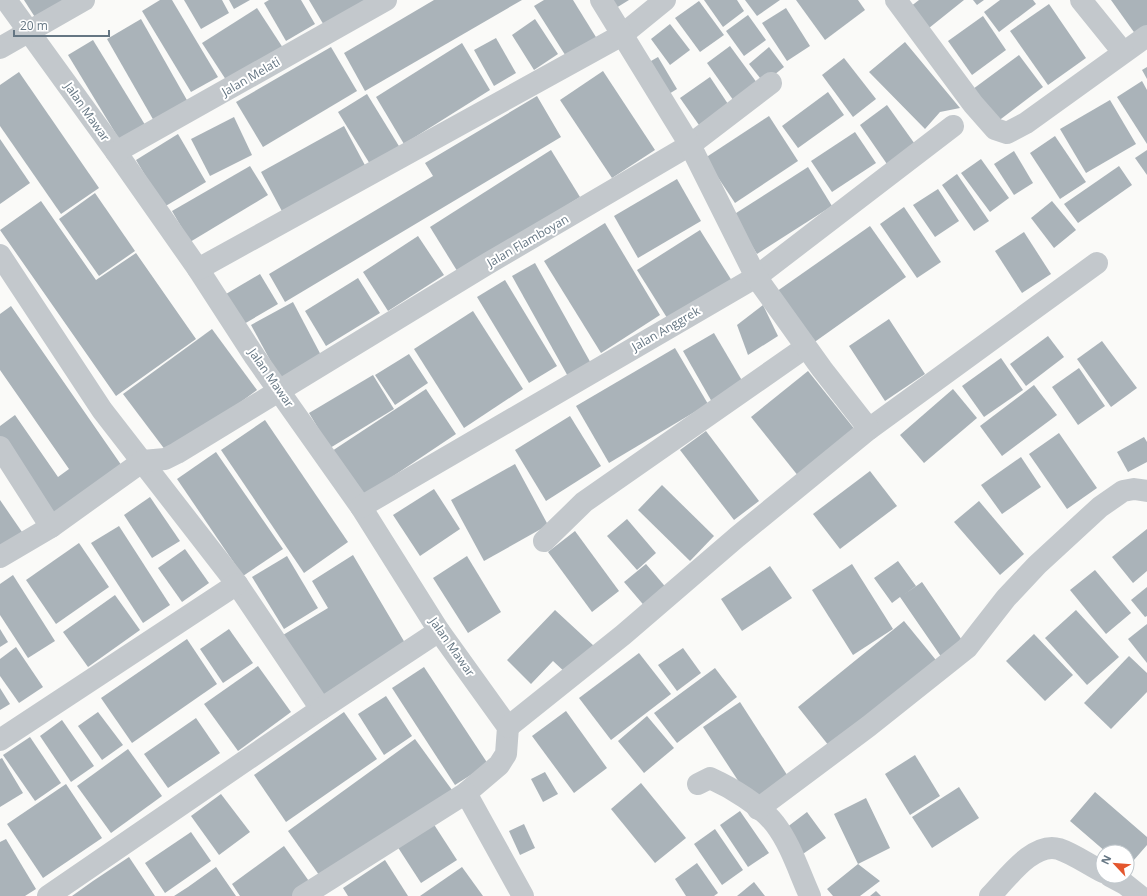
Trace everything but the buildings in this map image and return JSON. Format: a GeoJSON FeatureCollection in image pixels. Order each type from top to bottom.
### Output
{"type":"FeatureCollection","features":[{"type":"Feature","properties":{"kind":"street","name":"Jalan Mawar"},"geometry":{"type":"LineString","coordinates":[[6,0],[116,152],[198,269],[279,391],[361,507],[439,630],[508,727]]}},
{"type":"Feature","properties":{"kind":"street"},"geometry":{"type":"LineString","coordinates":[[0,48],[84,0]]}},
{"type":"Feature","properties":{"kind":"street","name":"Jalan Melati"},"geometry":{"type":"LineString","coordinates":[[116,152],[386,0]]}},
{"type":"Feature","properties":{"kind":"street"},"geometry":{"type":"LineString","coordinates":[[601,0],[690,145],[756,277],[806,347],[869,429]]}},
{"type":"Feature","properties":{"kind":"street"},"geometry":{"type":"LineString","coordinates":[[198,269],[622,35],[665,0]]}},
{"type":"Feature","properties":{"kind":"street"},"geometry":{"type":"LineString","coordinates":[[896,0],[973,104],[996,129],[1007,132],[1026,123],[1147,36]]}},
{"type":"Feature","properties":{"kind":"street"},"geometry":{"type":"LineString","coordinates":[[1081,0],[1123,52]]}},
{"type":"Feature","properties":{"kind":"street","name":"Jalan Flamboyan"},"geometry":{"type":"LineString","coordinates":[[143,461],[165,459],[177,453],[487,264],[690,145],[771,83]]}},
{"type":"Feature","properties":{"kind":"street","name":"Jalan Anggrek"},"geometry":{"type":"LineString","coordinates":[[361,507],[756,277],[954,126]]}},
{"type":"Feature","properties":{"kind":"street"},"geometry":{"type":"LineString","coordinates":[[0,256],[102,410],[237,584],[321,709]]}},
{"type":"Feature","properties":{"kind":"street"},"geometry":{"type":"LineString","coordinates":[[303,896],[331,889],[466,793],[499,765],[506,754],[508,727],[623,635],[737,537],[869,429],[1097,263]]}},
{"type":"Feature","properties":{"kind":"street"},"geometry":{"type":"LineString","coordinates":[[544,541],[584,502],[806,347]]}},
{"type":"Feature","properties":{"kind":"street"},"geometry":{"type":"LineString","coordinates":[[0,447],[51,527]]}},
{"type":"Feature","properties":{"kind":"street"},"geometry":{"type":"LineString","coordinates":[[0,557],[51,527],[143,461]]}},
{"type":"Feature","properties":{"kind":"street"},"geometry":{"type":"LineString","coordinates":[[758,809],[869,726],[967,648],[1006,598],[1037,565],[1100,508],[1123,491],[1134,489],[1147,491]]}},
{"type":"Feature","properties":{"kind":"street"},"geometry":{"type":"LineString","coordinates":[[0,740],[237,584]]}},
{"type":"Feature","properties":{"kind":"street"},"geometry":{"type":"LineString","coordinates":[[48,896],[439,630]]}},
{"type":"Feature","properties":{"kind":"street"},"geometry":{"type":"LineString","coordinates":[[698,784],[710,778],[729,786],[775,824],[790,848],[810,896]]}},
{"type":"Feature","properties":{"kind":"street"},"geometry":{"type":"LineString","coordinates":[[466,793],[524,896]]}},
{"type":"Feature","properties":{"kind":"street"},"geometry":{"type":"LineString","coordinates":[[990,896],[1031,854],[1046,849],[1058,849],[1095,868]]}},
{"type":"Feature","properties":{"kind":"street"},"geometry":{"type":"LineString","coordinates":[[1125,884],[1140,896]]}}]}
